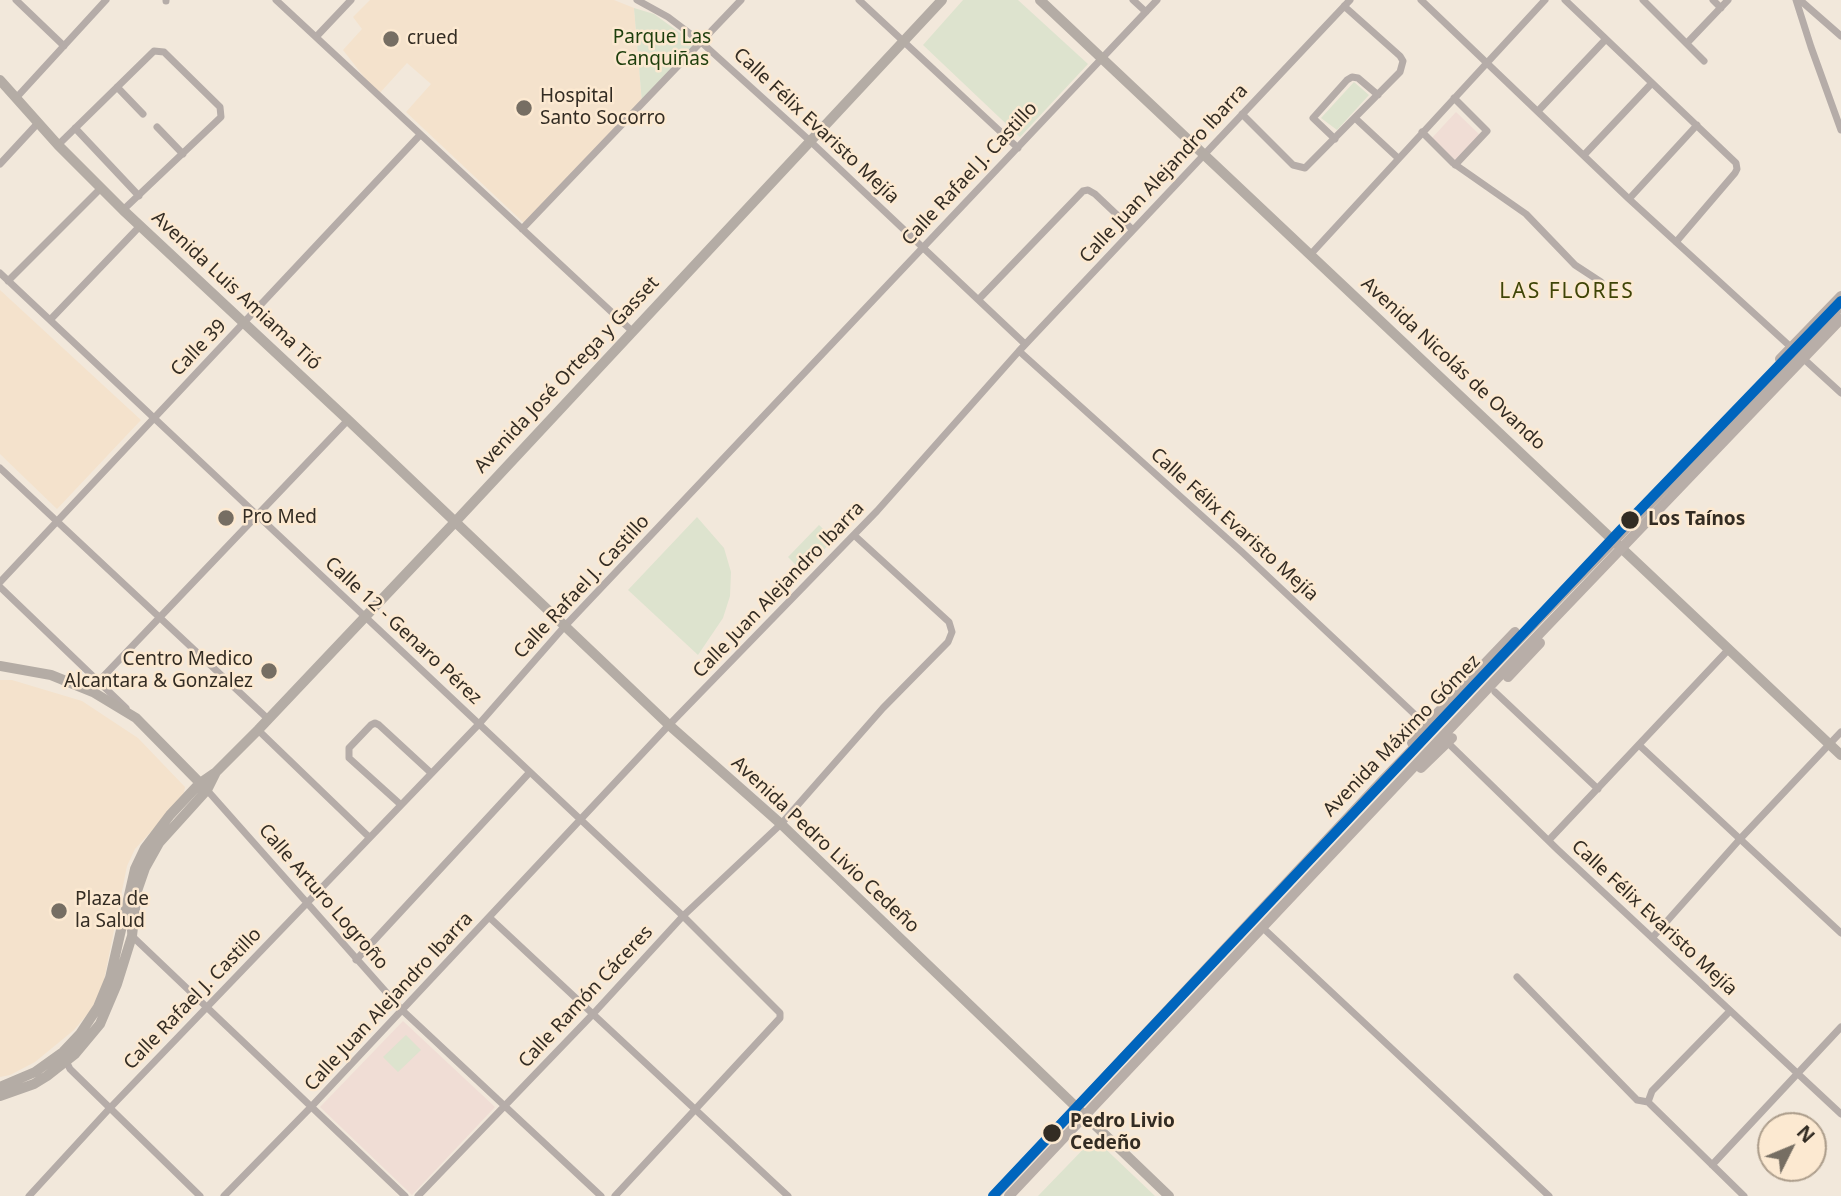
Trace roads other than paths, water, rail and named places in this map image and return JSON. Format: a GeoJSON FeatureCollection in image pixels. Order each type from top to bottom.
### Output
{"type":"FeatureCollection","features":[{"type":"Feature","properties":{"kind":"main road","name":"Avenida José Ortega y Gasset"},"geometry":{"type":"LineString","coordinates":[[0,1087],[75,1054],[100,1024],[117,984],[132,936],[137,891],[150,857],[216,772],[455,522],[942,0]]}},
{"type":"Feature","properties":{"kind":"main road","name":"Avenida Nicolás de Ovando"},"geometry":{"type":"LineString","coordinates":[[1040,0],[1841,755]]}},
{"type":"Feature","properties":{"kind":"main road","name":"Avenida Luis Amiama Tió"},"geometry":{"type":"LineString","coordinates":[[0,80],[58,145],[123,210],[455,522]]}},
{"type":"Feature","properties":{"kind":"main road"},"geometry":{"type":"LineString","coordinates":[[1381,782],[1426,725],[1611,537],[1841,296]]}},
{"type":"Feature","properties":{"kind":"main road","name":"Avenida Máximo Gómez"},"geometry":{"type":"LineString","coordinates":[[994,1196],[1263,928],[1391,792],[1520,646],[1841,306]]}},
{"type":"Feature","properties":{"kind":"main road","name":"Avenida Máximo Gómez"},"geometry":{"type":"LineString","coordinates":[[1009,1196],[1080,1112],[1381,782],[1520,646],[1841,319]]}},
{"type":"Feature","properties":{"kind":"main road"},"geometry":{"type":"LineString","coordinates":[[1391,792],[1434,758],[1841,325]]}},
{"type":"Feature","properties":{"kind":"main road","name":"Avenida Pedro Livio Cedeño"},"geometry":{"type":"LineString","coordinates":[[455,522],[669,725],[781,824],[1168,1196]]}},
{"type":"Feature","properties":{"kind":"main road"},"geometry":{"type":"LineString","coordinates":[[0,666],[51,675],[93,692],[136,718],[204,786]]}},
{"type":"Feature","properties":{"kind":"main road","name":"Avenida José Ortega y Gasset"},"geometry":{"type":"LineString","coordinates":[[0,1096],[34,1084],[64,1057],[98,1007],[110,978],[139,857],[155,833],[204,786]]}},
{"type":"Feature","properties":{"kind":"street"},"geometry":{"type":"LineString","coordinates":[[16,0],[64,46]]}},
{"type":"Feature","properties":{"kind":"street"},"geometry":{"type":"LineString","coordinates":[[0,96],[14,94],[64,46],[106,0]]}},
{"type":"Feature","properties":{"kind":"street"},"geometry":{"type":"LineString","coordinates":[[276,0],[632,331]]}},
{"type":"Feature","properties":{"kind":"street"},"geometry":{"type":"LineString","coordinates":[[316,37],[351,0]]}},
{"type":"Feature","properties":{"kind":"street","name":"Calle Félix Evaristo Mejía"},"geometry":{"type":"LineString","coordinates":[[637,0],[668,17],[701,42],[1025,344]]}},
{"type":"Feature","properties":{"kind":"street"},"geometry":{"type":"LineString","coordinates":[[522,229],[741,0]]}},
{"type":"Feature","properties":{"kind":"street"},"geometry":{"type":"LineString","coordinates":[[859,0],[1018,148]]}},
{"type":"Feature","properties":{"kind":"street"},"geometry":{"type":"LineString","coordinates":[[1133,0],[1146,12]]}},
{"type":"Feature","properties":{"kind":"street","name":"Calle Rafael J. Castillo"},"geometry":{"type":"LineString","coordinates":[[29,1196],[430,772],[479,724],[564,627],[1157,0]]}},
{"type":"Feature","properties":{"kind":"street"},"geometry":{"type":"LineString","coordinates":[[1421,0],[1629,199],[1841,393]]}},
{"type":"Feature","properties":{"kind":"street"},"geometry":{"type":"LineString","coordinates":[[1310,255],[1545,0]]}},
{"type":"Feature","properties":{"kind":"street"},"geometry":{"type":"LineString","coordinates":[[1565,0],[1736,163],[1737,169],[1676,242]]}},
{"type":"Feature","properties":{"kind":"street"},"geometry":{"type":"LineString","coordinates":[[1643,0],[1704,61]]}},
{"type":"Feature","properties":{"kind":"street"},"geometry":{"type":"LineString","coordinates":[[1713,0],[1721,8]]}},
{"type":"Feature","properties":{"kind":"street"},"geometry":{"type":"LineString","coordinates":[[1687,43],[1728,0]]}},
{"type":"Feature","properties":{"kind":"street"},"geometry":{"type":"LineString","coordinates":[[1798,0],[1841,36]]}},
{"type":"Feature","properties":{"kind":"street"},"geometry":{"type":"LineString","coordinates":[[1798,0],[1841,130]]}},
{"type":"Feature","properties":{"kind":"street"},"geometry":{"type":"LineString","coordinates":[[1242,114],[1299,168],[1305,168],[1400,72],[1403,61],[1347,3]]}},
{"type":"Feature","properties":{"kind":"street","name":"Calle Juan Alejandro lbarra"},"geometry":{"type":"LineString","coordinates":[[224,1196],[490,918],[669,725],[855,536],[1025,344],[1347,3]]}},
{"type":"Feature","properties":{"kind":"street"},"geometry":{"type":"LineString","coordinates":[[1538,111],[1606,39]]}},
{"type":"Feature","properties":{"kind":"street"},"geometry":{"type":"LineString","coordinates":[[58,145],[154,51],[164,52],[220,107],[221,117],[123,210]]}},
{"type":"Feature","properties":{"kind":"street"},"geometry":{"type":"LineString","coordinates":[[1335,139],[1313,118],[1348,80],[1352,77],[1358,78],[1378,95]]}},
{"type":"Feature","properties":{"kind":"street"},"geometry":{"type":"LineString","coordinates":[[1584,155],[1652,83]]}},
{"type":"Feature","properties":{"kind":"street"},"geometry":{"type":"LineString","coordinates":[[117,87],[143,114]]}},
{"type":"Feature","properties":{"kind":"street"},"geometry":{"type":"LineString","coordinates":[[1454,98],[1487,131],[1455,165]]}},
{"type":"Feature","properties":{"kind":"street"},"geometry":{"type":"LineString","coordinates":[[1355,118],[1398,158]]}},
{"type":"Feature","properties":{"kind":"street"},"geometry":{"type":"LineString","coordinates":[[0,164],[38,123]]}},
{"type":"Feature","properties":{"kind":"street"},"geometry":{"type":"LineString","coordinates":[[1629,199],[1697,125]]}},
{"type":"Feature","properties":{"kind":"street"},"geometry":{"type":"LineString","coordinates":[[157,127],[183,154]]}},
{"type":"Feature","properties":{"kind":"street"},"geometry":{"type":"LineString","coordinates":[[75,128],[139,196]]}},
{"type":"Feature","properties":{"kind":"street"},"geometry":{"type":"LineString","coordinates":[[1422,132],[1455,165],[1526,214],[1576,265],[1601,282]]}},
{"type":"Feature","properties":{"kind":"street","name":"Calle 39"},"geometry":{"type":"LineString","coordinates":[[0,585],[420,135]]}},
{"type":"Feature","properties":{"kind":"street"},"geometry":{"type":"LineString","coordinates":[[8,281],[102,188]]}},
{"type":"Feature","properties":{"kind":"street"},"geometry":{"type":"LineString","coordinates":[[979,299],[1083,191],[1088,190],[1095,194],[1133,230]]}},
{"type":"Feature","properties":{"kind":"street"},"geometry":{"type":"LineString","coordinates":[[50,320],[140,226]]}},
{"type":"Feature","properties":{"kind":"street","name":"Calle 12 - Genaro Pérez"},"geometry":{"type":"LineString","coordinates":[[0,273],[683,916],[781,1015],[695,1109]]}},
{"type":"Feature","properties":{"kind":"street","name":"Calle Félix Evaristo Mejía"},"geometry":{"type":"LineString","coordinates":[[1019,351],[1242,552],[1426,725]]}},
{"type":"Feature","properties":{"kind":"street"},"geometry":{"type":"LineString","coordinates":[[93,692],[99,681],[348,420]]}},
{"type":"Feature","properties":{"kind":"street"},"geometry":{"type":"LineString","coordinates":[[0,468],[267,718]]}},
{"type":"Feature","properties":{"kind":"street","name":"Calle Ramón Cáceres"},"geometry":{"type":"LineString","coordinates":[[418,1196],[683,916],[781,824],[883,708],[948,642],[952,632],[949,622],[855,536]]}},
{"type":"Feature","properties":{"kind":"street"},"geometry":{"type":"LineString","coordinates":[[0,585],[136,718]]}},
{"type":"Feature","properties":{"kind":"street"},"geometry":{"type":"LineString","coordinates":[[1549,841],[1729,649]]}},
{"type":"Feature","properties":{"kind":"street"},"geometry":{"type":"LineString","coordinates":[[1495,692],[1598,789]]}},
{"type":"Feature","properties":{"kind":"street"},"geometry":{"type":"LineString","coordinates":[[400,804],[349,758],[349,748],[356,740],[375,723],[430,772]]}},
{"type":"Feature","properties":{"kind":"street"},"geometry":{"type":"LineString","coordinates":[[258,730],[369,837]]}},
{"type":"Feature","properties":{"kind":"street"},"geometry":{"type":"LineString","coordinates":[[1652,937],[1841,732]]}},
{"type":"Feature","properties":{"kind":"street","name":"Calle Félix Evaristo Mejía"},"geometry":{"type":"LineString","coordinates":[[1447,743],[1841,1114]]}},
{"type":"Feature","properties":{"kind":"street"},"geometry":{"type":"LineString","coordinates":[[1639,745],[1841,933]]}},
{"type":"Feature","properties":{"kind":"street"},"geometry":{"type":"LineString","coordinates":[[356,960],[530,772]]}},
{"type":"Feature","properties":{"kind":"street","name":"Calle Arturo Logroño"},"geometry":{"type":"LineString","coordinates":[[204,786],[402,1010],[601,1196]]}},
{"type":"Feature","properties":{"kind":"street"},"geometry":{"type":"LineString","coordinates":[[126,912],[132,936],[405,1196]]}},
{"type":"Feature","properties":{"kind":"street"},"geometry":{"type":"LineString","coordinates":[[490,918],[788,1196]]}},
{"type":"Feature","properties":{"kind":"street"},"geometry":{"type":"LineString","coordinates":[[1263,928],[1549,1196]]}},
{"type":"Feature","properties":{"kind":"street"},"geometry":{"type":"LineString","coordinates":[[1517,977],[1637,1100],[1648,1102],[1744,1196]]}},
{"type":"Feature","properties":{"kind":"street"},"geometry":{"type":"LineString","coordinates":[[1648,1102],[1652,1091],[1730,1011]]}},
{"type":"Feature","properties":{"kind":"street"},"geometry":{"type":"LineString","coordinates":[[1712,1165],[1841,1027]]}},
{"type":"Feature","properties":{"kind":"street"},"geometry":{"type":"LineString","coordinates":[[64,1057],[109,1109],[200,1196]]}},
{"type":"Feature","properties":{"kind":"street"},"geometry":{"type":"LineString","coordinates":[[615,1196],[695,1109]]}},
{"type":"Feature","properties":{"kind":"place","name":"crued"},"geometry":{"type":"Point","coordinates":[391,39]}},
{"type":"Feature","properties":{"kind":"place","name":"Hospital Santo Socorro"},"geometry":{"type":"Point","coordinates":[524,108]}},
{"type":"Feature","properties":{"kind":"place","name":"Pro Med"},"geometry":{"type":"Point","coordinates":[226,518]}},
{"type":"Feature","properties":{"kind":"place","name":"Los Taínos"},"geometry":{"type":"Point","coordinates":[1630,520]}},
{"type":"Feature","properties":{"kind":"place","name":"Centro Medico Alcantara & Gonzalez"},"geometry":{"type":"Point","coordinates":[269,671]}},
{"type":"Feature","properties":{"kind":"place","name":"Plaza de la Salud"},"geometry":{"type":"Point","coordinates":[59,911]}},
{"type":"Feature","properties":{"kind":"place","name":"Pedro Livio Cedeño"},"geometry":{"type":"Point","coordinates":[1052,1133]}},
{"type":"Feature","properties":{"kind":"district","name":"LAS FLORES"},"geometry":{"type":"Point","coordinates":[1567,292]}},
{"type":"Feature","properties":{"kind":"park label","name":"Parque Las Canquiñas"},"geometry":{"type":"Point","coordinates":[662,49]}}]}
